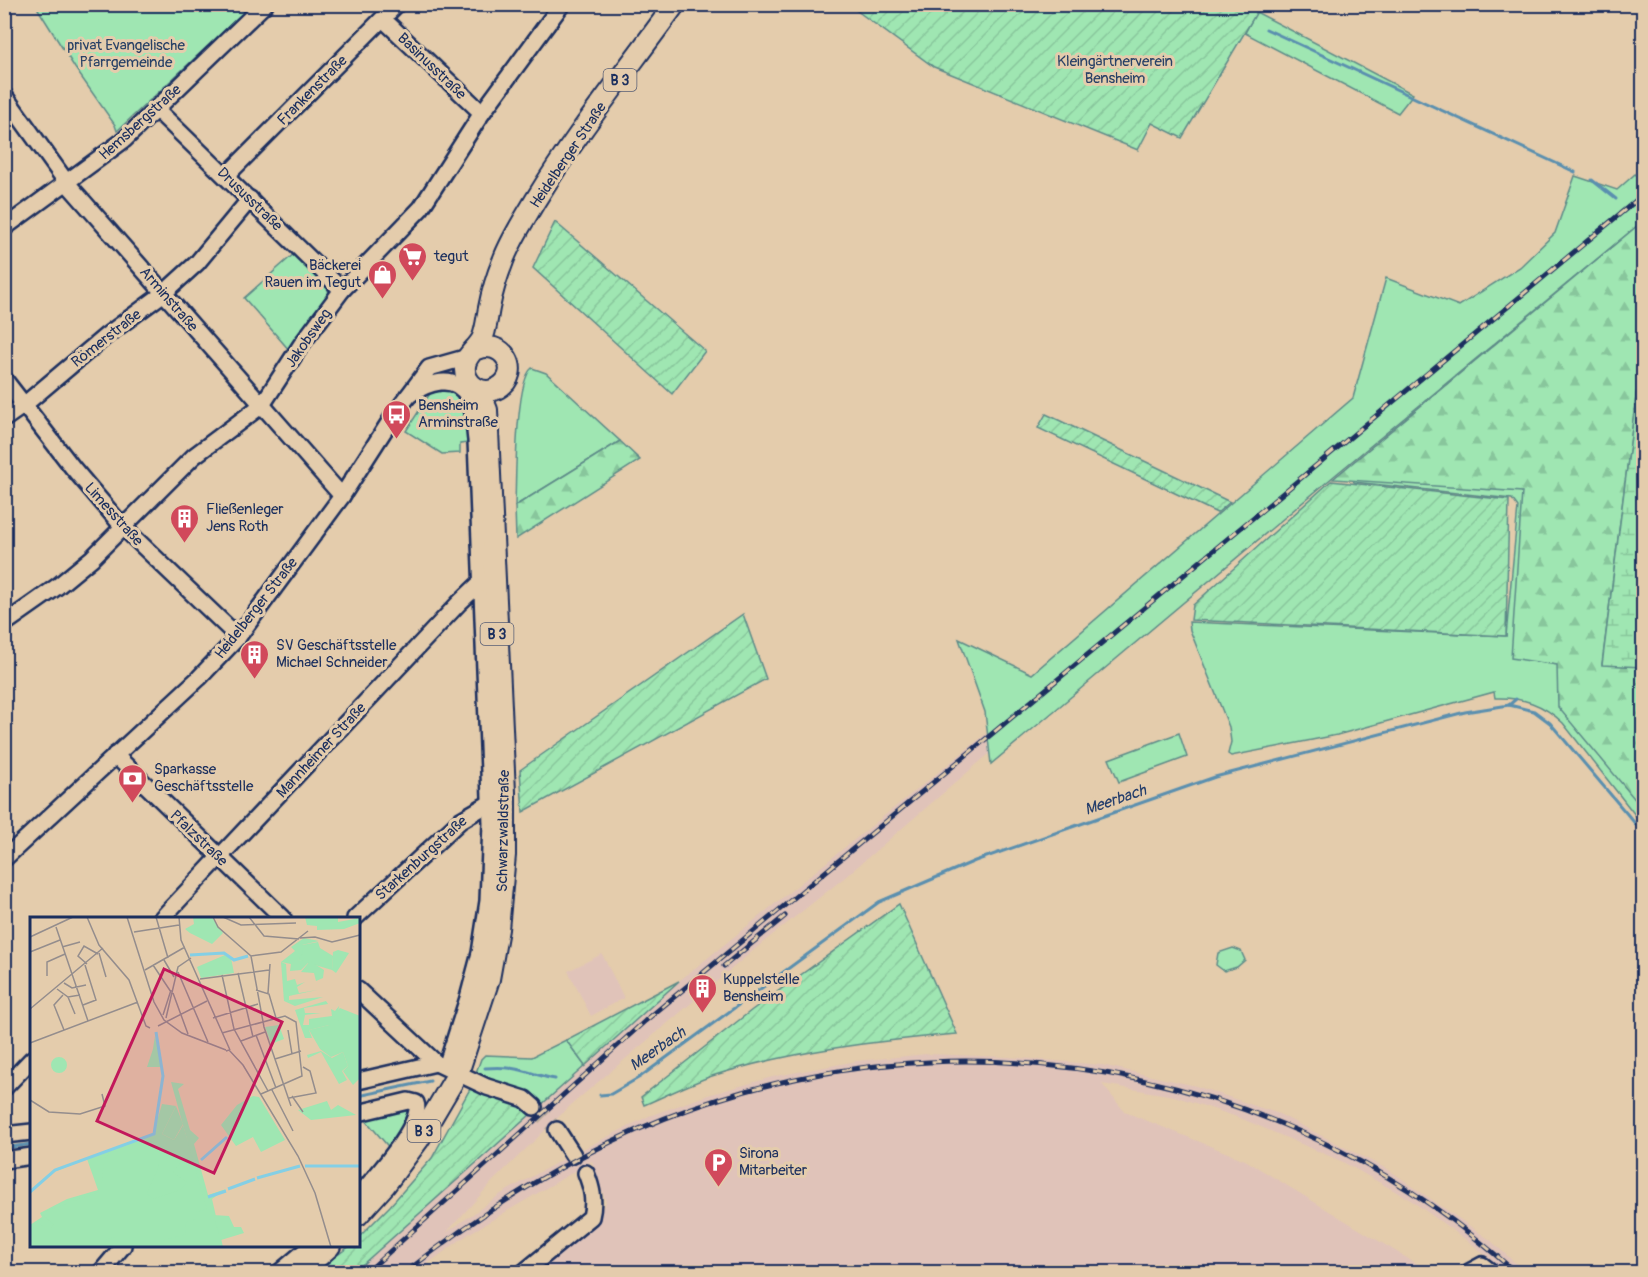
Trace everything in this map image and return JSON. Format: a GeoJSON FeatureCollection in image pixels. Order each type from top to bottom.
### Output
{"type":"FeatureCollection","features":[{"type":"Feature","properties":{"kind":"main road","name":"Heidelberger Straße"},"geometry":{"type":"LineString","coordinates":[[480,387],[464,367],[482,339],[494,287],[511,241],[564,156],[675,4]]}},
{"type":"Feature","properties":{"kind":"main road","name":"Heidelberger Straße"},"geometry":{"type":"LineString","coordinates":[[471,353],[487,346],[496,348],[494,336],[503,290],[525,219]]}},
{"type":"Feature","properties":{"kind":"main road"},"geometry":{"type":"LineString","coordinates":[[480,387],[505,383],[510,369],[506,356],[496,348]]}},
{"type":"Feature","properties":{"kind":"main road","name":"Schwarzwaldstraße"},"geometry":{"type":"LineString","coordinates":[[360,1213],[385,1185],[419,1139],[446,1067],[489,979],[498,929],[505,855],[505,780],[487,410],[480,387]]}},
{"type":"Feature","properties":{"kind":"main road"},"geometry":{"type":"LineString","coordinates":[[301,1272],[328,1247]]}},
{"type":"Feature","properties":{"kind":"street","name":"Hemsbergstraße"},"geometry":{"type":"LineString","coordinates":[[4,228],[124,140],[265,4]]}},
{"type":"Feature","properties":{"kind":"street","name":"Frankenstraße"},"geometry":{"type":"LineString","coordinates":[[226,176],[397,4]]}},
{"type":"Feature","properties":{"kind":"street","name":"Jakobsweg"},"geometry":{"type":"LineString","coordinates":[[4,624],[92,558],[194,456],[262,405],[301,345],[342,290],[421,208],[482,113],[562,4]]}},
{"type":"Feature","properties":{"kind":"street","name":"Basinusstraße"},"geometry":{"type":"LineString","coordinates":[[383,19],[482,113]]}},
{"type":"Feature","properties":{"kind":"street","name":"Arminstraße"},"geometry":{"type":"LineString","coordinates":[[4,95],[67,183],[342,496]]}},
{"type":"Feature","properties":{"kind":"street","name":"Drususstraße"},"geometry":{"type":"LineString","coordinates":[[156,109],[342,290]]}},
{"type":"Feature","properties":{"kind":"street","name":"Römerstraße"},"geometry":{"type":"LineString","coordinates":[[4,419],[24,405],[106,335],[164,293],[197,263],[250,199]]}},
{"type":"Feature","properties":{"kind":"street","name":"Heidelberger Straße"},"geometry":{"type":"LineString","coordinates":[[4,859],[199,678],[238,637],[342,496],[429,368],[471,353]]}},
{"type":"Feature","properties":{"kind":"street"},"geometry":{"type":"LineString","coordinates":[[421,378],[437,372],[448,372],[460,374],[480,387]]}},
{"type":"Feature","properties":{"kind":"street","name":"Limesstraße"},"geometry":{"type":"LineString","coordinates":[[4,379],[73,468],[123,527],[238,637]]}},
{"type":"Feature","properties":{"kind":"street","name":"Schwarzwaldstraße"},"geometry":{"type":"LineString","coordinates":[[409,395],[429,384],[441,381],[455,385],[469,397],[476,440],[490,802],[488,901],[480,953],[446,1067]]}},
{"type":"Feature","properties":{"kind":"street","name":"Mannheimer Straße"},"geometry":{"type":"LineString","coordinates":[[163,917],[480,583]]}},
{"type":"Feature","properties":{"kind":"street","name":"Pfalzstraße"},"geometry":{"type":"LineString","coordinates":[[115,755],[282,917]]}},
{"type":"Feature","properties":{"kind":"street","name":"Starkenburgstraße"},"geometry":{"type":"LineString","coordinates":[[356,917],[461,820],[490,802]]}},
{"type":"Feature","properties":{"kind":"street"},"geometry":{"type":"LineString","coordinates":[[360,992],[446,1067],[488,1087],[525,1099],[534,1107]]}},
{"type":"Feature","properties":{"kind":"street"},"geometry":{"type":"LineString","coordinates":[[4,1088],[30,1061]]}},
{"type":"Feature","properties":{"kind":"street"},"geometry":{"type":"LineString","coordinates":[[360,1081],[446,1067]]}},
{"type":"Feature","properties":{"kind":"street"},"geometry":{"type":"LineString","coordinates":[[360,1113],[408,1101],[419,1108],[418,1115],[402,1141],[360,1194]]}},
{"type":"Feature","properties":{"kind":"street"},"geometry":{"type":"LineString","coordinates":[[557,1130],[573,1155]]}},
{"type":"Feature","properties":{"kind":"street"},"geometry":{"type":"LineString","coordinates":[[4,1136],[30,1132]]}},
{"type":"Feature","properties":{"kind":"street"},"geometry":{"type":"LineString","coordinates":[[4,1160],[30,1156]]}},
{"type":"Feature","properties":{"kind":"street"},"geometry":{"type":"LineString","coordinates":[[524,1272],[591,1217],[594,1207],[592,1190],[586,1173]]}},
{"type":"Feature","properties":{"kind":"street"},"geometry":{"type":"LineString","coordinates":[[101,1272],[121,1247]]}},
{"type":"Feature","properties":{"kind":"street"},"geometry":{"type":"LineString","coordinates":[[280,1272],[309,1247]]}},
{"type":"Feature","properties":{"kind":"street"},"geometry":{"type":"LineString","coordinates":[[1469,1272],[1482,1264],[1491,1272]]}},
{"type":"Feature","properties":{"kind":"shaded area"},"geometry":{"type":"Polygon","coordinates":[[[1075,658],[1061,695],[571,1105],[493,1181],[446,1233],[501,1194],[565,1158],[649,1116],[708,1095],[776,1076],[857,1061],[927,1054],[1008,1057],[1102,1065],[1196,1086],[1279,1114],[1389,1170],[1490,1240],[1525,1272],[1505,1272],[1472,1244],[1409,1199],[1341,1161],[1240,1118],[1174,1096],[1102,1084],[1125,1112],[1245,1160],[1430,1272],[536,1272],[593,1226],[606,1202],[592,1161],[470,1233],[416,1272],[354,1272],[679,981],[987,733],[1075,658]]]}},
{"type":"Feature","properties":{"kind":"shaded area"},"geometry":{"type":"Polygon","coordinates":[[[602,954],[624,998],[591,1016],[568,971],[602,954]]]}},
{"type":"Feature","properties":{"kind":"green space","name":"privat Evangelische Pfarrgemeinde"},"geometry":{"type":"Polygon","coordinates":[[[43,4],[239,4],[245,11],[117,131],[38,9],[43,4]]]}},
{"type":"Feature","properties":{"kind":"green space","name":"Kleingärtnerverein Bensheim"},"geometry":{"type":"Polygon","coordinates":[[[849,5],[1261,5],[1182,138],[1152,123],[1138,150],[934,67],[849,5]]]}},
{"type":"Feature","properties":{"kind":"green space"},"geometry":{"type":"Polygon","coordinates":[[[1256,12],[1413,94],[1398,113],[1245,33],[1256,12]]]}},
{"type":"Feature","properties":{"kind":"green space"},"geometry":{"type":"Polygon","coordinates":[[[1643,167],[1643,221],[991,764],[985,712],[959,639],[1032,674],[1353,398],[1386,278],[1459,306],[1520,267],[1555,233],[1575,176],[1617,190],[1643,167]]]}},
{"type":"Feature","properties":{"kind":"green space"},"geometry":{"type":"Polygon","coordinates":[[[1643,221],[1643,342],[1602,664],[1643,667],[1643,809],[1558,707],[1557,665],[1511,658],[1522,492],[1333,479],[1643,221]]]}},
{"type":"Feature","properties":{"kind":"green space"},"geometry":{"type":"Polygon","coordinates":[[[555,222],[705,351],[672,394],[533,268],[555,222]]]}},
{"type":"Feature","properties":{"kind":"green space"},"geometry":{"type":"Polygon","coordinates":[[[1643,226],[1643,825],[1563,723],[1540,706],[1524,700],[1495,698],[1494,692],[1337,735],[1231,756],[1228,754],[1231,742],[1229,727],[1190,630],[1189,622],[1506,636],[1518,507],[1512,499],[1354,482],[1351,475],[1643,226]]]}},
{"type":"Feature","properties":{"kind":"green space"},"geometry":{"type":"Polygon","coordinates":[[[295,253],[326,285],[329,296],[290,351],[244,298],[295,253]]]}},
{"type":"Feature","properties":{"kind":"green space"},"geometry":{"type":"Polygon","coordinates":[[[1643,341],[1643,667],[1602,665],[1643,341]]]}},
{"type":"Feature","properties":{"kind":"green space"},"geometry":{"type":"Polygon","coordinates":[[[532,368],[546,373],[620,441],[515,506],[519,411],[526,377],[532,368]]]}},
{"type":"Feature","properties":{"kind":"green space"},"geometry":{"type":"Polygon","coordinates":[[[441,386],[457,395],[464,408],[468,443],[460,444],[460,453],[442,454],[406,431],[431,392],[441,386]]]}},
{"type":"Feature","properties":{"kind":"green space"},"geometry":{"type":"Polygon","coordinates":[[[1046,414],[1230,502],[1217,513],[1038,428],[1046,414]]]}},
{"type":"Feature","properties":{"kind":"green space"},"geometry":{"type":"Polygon","coordinates":[[[620,441],[640,460],[516,539],[515,506],[620,441]]]}},
{"type":"Feature","properties":{"kind":"green space"},"geometry":{"type":"Polygon","coordinates":[[[1331,481],[1509,500],[1506,636],[1191,620],[1193,605],[1331,481]]]}},
{"type":"Feature","properties":{"kind":"green space"},"geometry":{"type":"Polygon","coordinates":[[[743,614],[766,679],[523,812],[520,770],[743,614]]]}},
{"type":"Feature","properties":{"kind":"green space"},"geometry":{"type":"Polygon","coordinates":[[[1179,733],[1187,757],[1119,782],[1109,759],[1179,733]]]}},
{"type":"Feature","properties":{"kind":"green space"},"geometry":{"type":"Polygon","coordinates":[[[899,904],[957,1034],[864,1044],[772,1060],[712,1076],[644,1105],[641,1097],[752,1010],[899,904]]]}},
{"type":"Feature","properties":{"kind":"green space"},"geometry":{"type":"Polygon","coordinates":[[[1233,948],[1241,951],[1245,960],[1237,967],[1224,971],[1216,965],[1218,953],[1233,948]]]}},
{"type":"Feature","properties":{"kind":"green space"},"geometry":{"type":"Polygon","coordinates":[[[679,981],[585,1066],[566,1040],[679,981]]]}},
{"type":"Feature","properties":{"kind":"green space"},"geometry":{"type":"Polygon","coordinates":[[[566,1040],[585,1066],[532,1113],[478,1088],[470,1089],[481,1059],[485,1055],[532,1057],[566,1040]]]}},
{"type":"Feature","properties":{"kind":"green space"},"geometry":{"type":"Polygon","coordinates":[[[478,1088],[504,1095],[532,1113],[354,1272],[314,1272],[349,1247],[360,1247],[360,1236],[432,1158],[470,1089],[478,1088]]]}},
{"type":"Feature","properties":{"kind":"green space"},"geometry":{"type":"Polygon","coordinates":[[[411,1109],[392,1151],[364,1118],[411,1109]]]}},
{"type":"Feature","properties":{"kind":"waterway"},"geometry":{"type":"LineString","coordinates":[[1266,29],[1575,172]]}},
{"type":"Feature","properties":{"kind":"waterway"},"geometry":{"type":"LineString","coordinates":[[1592,180],[1616,199]]}},
{"type":"Feature","properties":{"kind":"waterway","name":"Meerbach"},"geometry":{"type":"LineString","coordinates":[[1509,705],[1516,699]]}},
{"type":"Feature","properties":{"kind":"waterway","name":"Meerbach"},"geometry":{"type":"LineString","coordinates":[[600,1095],[611,1094],[640,1077],[879,902],[975,861],[1215,777],[1465,712],[1509,705],[1534,711],[1550,723],[1644,834]]}},
{"type":"Feature","properties":{"kind":"waterway","name":"Meerbach"},"geometry":{"type":"LineString","coordinates":[[485,1068],[512,1068],[555,1079]]}},
{"type":"Feature","properties":{"kind":"waterway","name":"Meerbach"},"geometry":{"type":"LineString","coordinates":[[360,1096],[430,1081]]}},
{"type":"Feature","properties":{"kind":"waterway","name":"Meerbach"},"geometry":{"type":"LineString","coordinates":[[4,1148],[30,1144]]}},
{"type":"Feature","properties":{"kind":"tunnel"},"geometry":{"type":"LineString","coordinates":[[534,1107],[557,1130]]}},
{"type":"Feature","properties":{"kind":"railway"},"geometry":{"type":"LineString","coordinates":[[367,1272],[645,1021],[1644,194]]}},
{"type":"Feature","properties":{"kind":"railway"},"geometry":{"type":"LineString","coordinates":[[724,966],[785,916]]}},
{"type":"Feature","properties":{"kind":"railway"},"geometry":{"type":"LineString","coordinates":[[406,1272],[478,1219],[555,1171],[594,1150],[677,1114],[719,1099],[823,1073],[929,1062],[1036,1064],[1140,1080],[1242,1109],[1339,1150],[1431,1205],[1515,1272]]}},
{"type":"Feature","properties":{"kind":"place","name":"tegut"},"geometry":{"type":"Point","coordinates":[413,282]}},
{"type":"Feature","properties":{"kind":"place","name":"Bäckerei Rauen im Tegut"},"geometry":{"type":"Point","coordinates":[382,300]}},
{"type":"Feature","properties":{"kind":"place","name":"Bensheim Arminstraße"},"geometry":{"type":"Point","coordinates":[397,440]}},
{"type":"Feature","properties":{"kind":"place","name":"Fließenleger Jens Roth"},"geometry":{"type":"Point","coordinates":[185,544]}},
{"type":"Feature","properties":{"kind":"place","name":"SV Geschäftsstelle Michael Schneider"},"geometry":{"type":"Point","coordinates":[255,680]}},
{"type":"Feature","properties":{"kind":"place","name":"Sparkasse Geschäftsstelle"},"geometry":{"type":"Point","coordinates":[133,804]}},
{"type":"Feature","properties":{"kind":"place","name":"Kuppelstelle Bensheim"},"geometry":{"type":"Point","coordinates":[702,1014]}},
{"type":"Feature","properties":{"kind":"place","name":"Sirona Mitarbeiter"},"geometry":{"type":"Point","coordinates":[718,1188]}}]}
